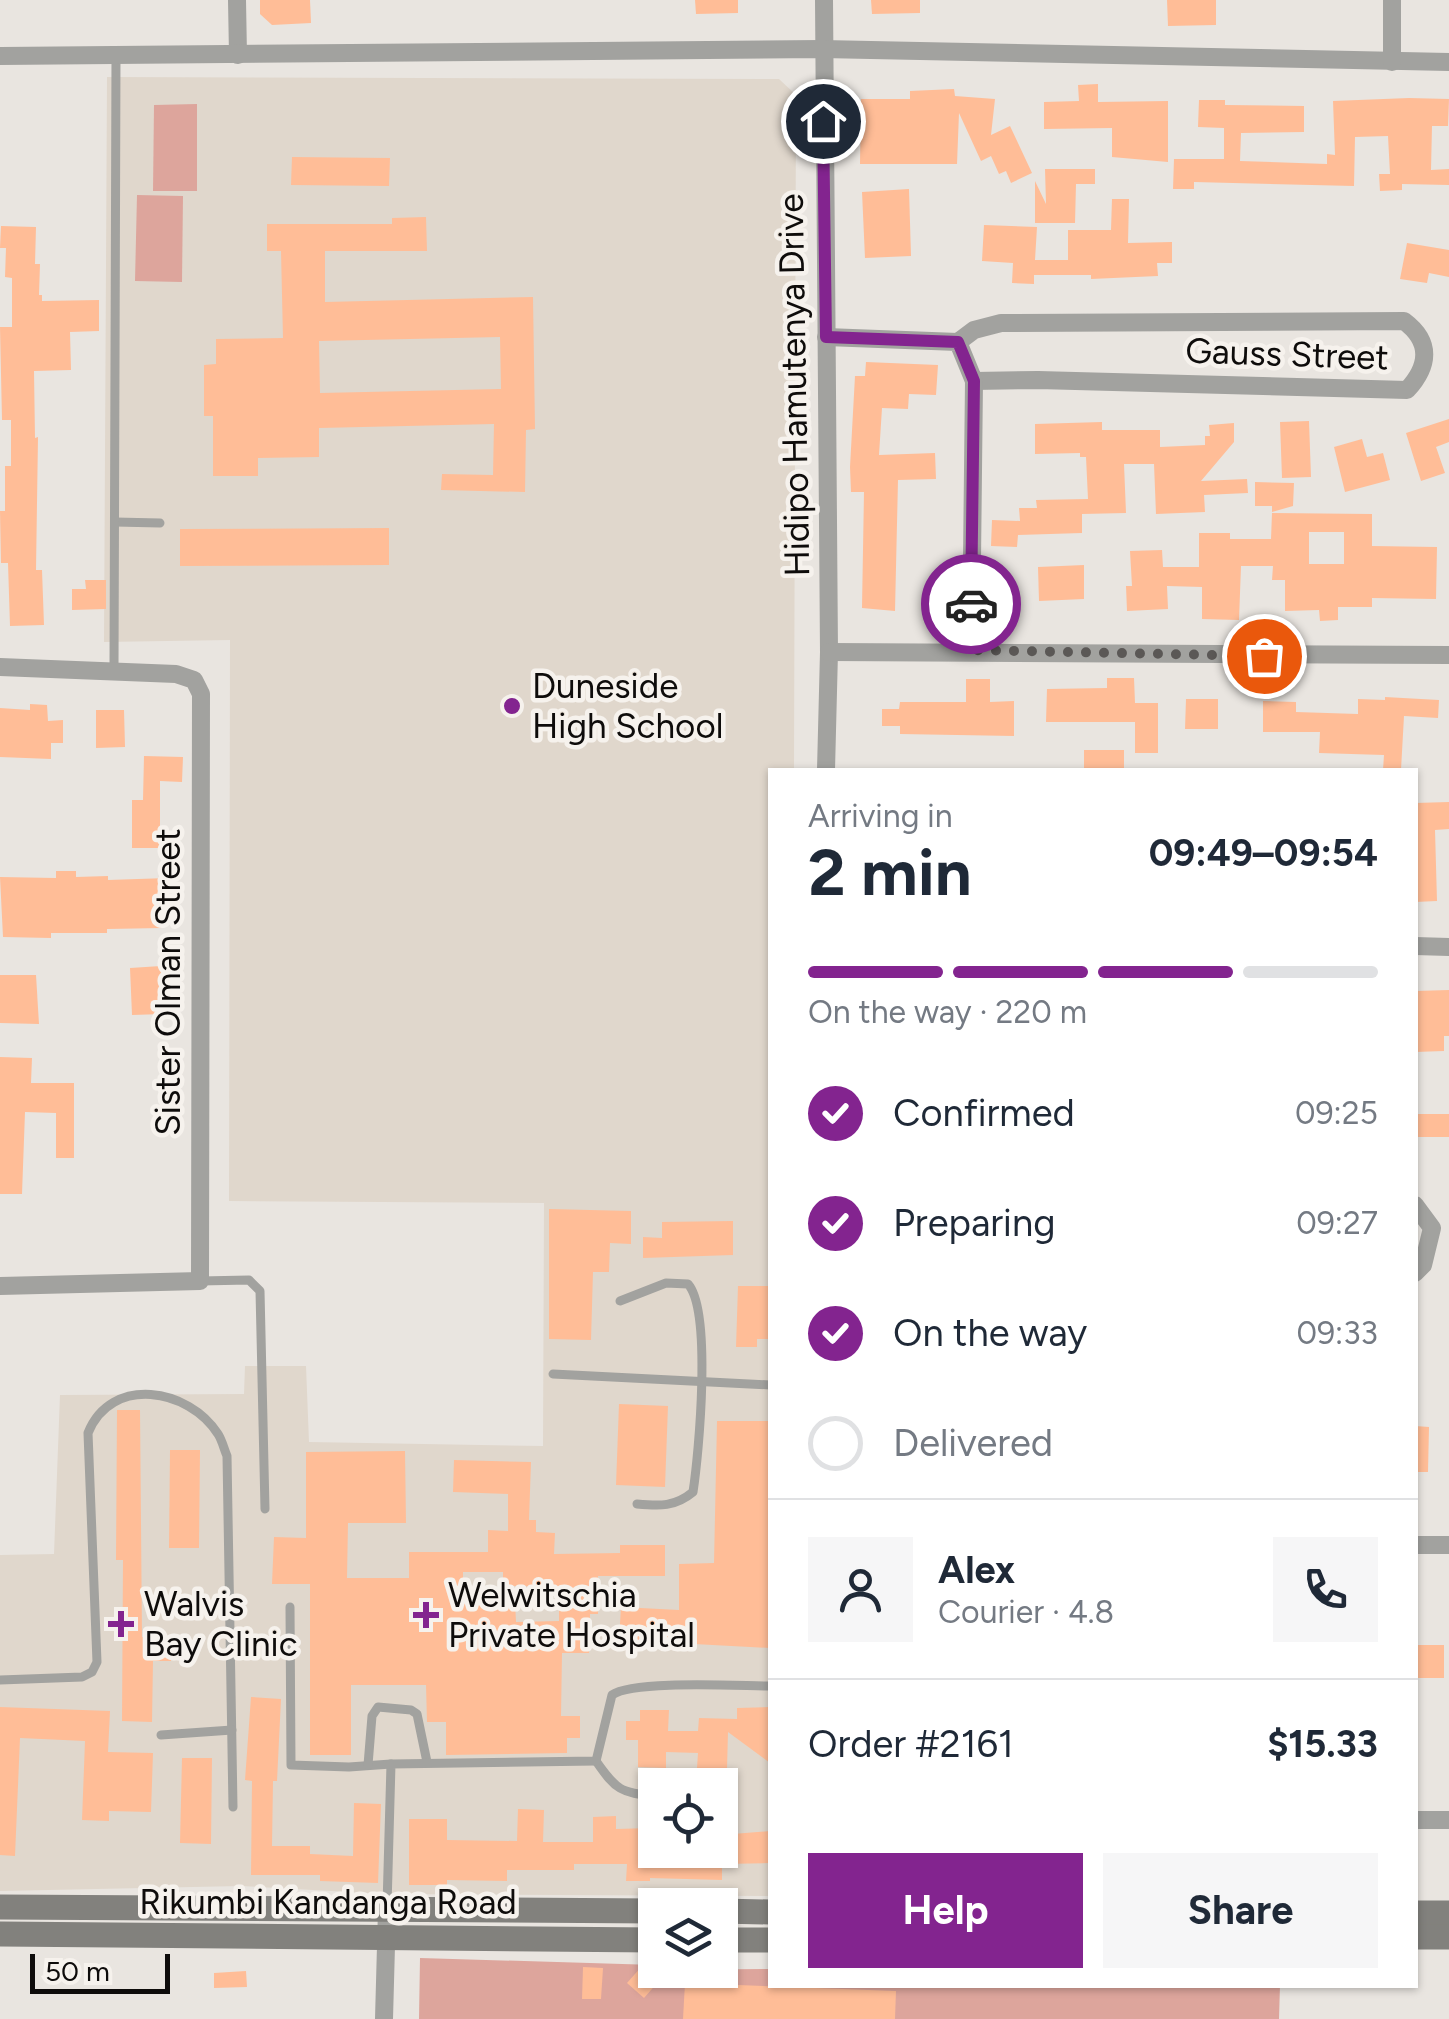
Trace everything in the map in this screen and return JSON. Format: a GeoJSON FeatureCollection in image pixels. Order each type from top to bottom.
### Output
{"type":"FeatureCollection","features":[{"type":"Feature","properties":{"kind":"main road","name":"Rikumbi Kandanga Road"},"geometry":{"type":"LineString","coordinates":[[0,1907],[638,1911]]}},
{"type":"Feature","properties":{"kind":"main road"},"geometry":{"type":"LineString","coordinates":[[738,1912],[768,1912]]}},
{"type":"Feature","properties":{"kind":"main road"},"geometry":{"type":"LineString","coordinates":[[1418,1913],[1449,1913]]}},
{"type":"Feature","properties":{"kind":"main road","name":"Rikumbi Kandanga Road"},"geometry":{"type":"LineString","coordinates":[[0,1934],[638,1940]]}},
{"type":"Feature","properties":{"kind":"main road"},"geometry":{"type":"LineString","coordinates":[[1418,1938],[1449,1937]]}},
{"type":"Feature","properties":{"kind":"main road"},"geometry":{"type":"LineString","coordinates":[[738,1940],[768,1940]]}},
{"type":"Feature","properties":{"kind":"street"},"geometry":{"type":"LineString","coordinates":[[237,0],[238,55]]}},
{"type":"Feature","properties":{"kind":"street","name":"Hidipo Hamutenya Drive"},"geometry":{"type":"LineString","coordinates":[[824,0],[829,652],[826,768]]}},
{"type":"Feature","properties":{"kind":"street"},"geometry":{"type":"LineString","coordinates":[[1392,0],[1392,62]]}},
{"type":"Feature","properties":{"kind":"street"},"geometry":{"type":"LineString","coordinates":[[0,56],[822,49],[1449,62]]}},
{"type":"Feature","properties":{"kind":"street","name":"Gauss Street"},"geometry":{"type":"LineString","coordinates":[[826,337],[958,342],[974,330],[1002,323],[1404,321],[1419,332],[1424,346],[1422,374],[1407,390],[974,381]]}},
{"type":"Feature","properties":{"kind":"street"},"geometry":{"type":"LineString","coordinates":[[958,342],[974,381],[970,650]]}},
{"type":"Feature","properties":{"kind":"street"},"geometry":{"type":"LineString","coordinates":[[829,652],[1449,656]]}},
{"type":"Feature","properties":{"kind":"street","name":"Sister Olman Street"},"geometry":{"type":"LineString","coordinates":[[0,667],[176,674],[194,680],[201,694],[200,1281]]}},
{"type":"Feature","properties":{"kind":"street"},"geometry":{"type":"LineString","coordinates":[[1418,946],[1449,946]]}},
{"type":"Feature","properties":{"kind":"street"},"geometry":{"type":"LineString","coordinates":[[1418,1209],[1432,1228],[1424,1265],[1418,1270]]}},
{"type":"Feature","properties":{"kind":"street"},"geometry":{"type":"LineString","coordinates":[[0,1286],[200,1281]]}},
{"type":"Feature","properties":{"kind":"street"},"geometry":{"type":"LineString","coordinates":[[1418,1545],[1449,1545]]}},
{"type":"Feature","properties":{"kind":"street"},"geometry":{"type":"LineString","coordinates":[[1418,1820],[1449,1820]]}},
{"type":"Feature","properties":{"kind":"street"},"geometry":{"type":"LineString","coordinates":[[384,2019],[387,1909]]}},
{"type":"Feature","properties":{"kind":"lane"},"geometry":{"type":"LineString","coordinates":[[114,669],[116,55]]}},
{"type":"Feature","properties":{"kind":"lane"},"geometry":{"type":"LineString","coordinates":[[115,522],[160,523]]}},
{"type":"Feature","properties":{"kind":"lane"},"geometry":{"type":"LineString","coordinates":[[200,1281],[249,1280],[260,1291],[265,1508]]}},
{"type":"Feature","properties":{"kind":"lane"},"geometry":{"type":"LineString","coordinates":[[620,1301],[666,1283],[688,1284],[695,1292],[702,1381],[700,1445],[693,1492],[666,1506],[637,1504]]}},
{"type":"Feature","properties":{"kind":"lane"},"geometry":{"type":"LineString","coordinates":[[553,1374],[768,1385]]}},
{"type":"Feature","properties":{"kind":"lane"},"geometry":{"type":"LineString","coordinates":[[0,1680],[82,1677],[92,1672],[98,1662],[88,1433],[94,1416],[106,1404],[141,1395],[182,1402],[220,1435],[227,1456],[233,1807]]}},
{"type":"Feature","properties":{"kind":"lane"},"geometry":{"type":"LineString","coordinates":[[290,1607],[291,1764],[596,1761]]}},
{"type":"Feature","properties":{"kind":"lane"},"geometry":{"type":"LineString","coordinates":[[638,1795],[626,1794],[611,1783],[596,1761],[612,1694],[639,1687],[768,1686]]}},
{"type":"Feature","properties":{"kind":"lane"},"geometry":{"type":"LineString","coordinates":[[368,1765],[372,1716],[378,1707],[417,1714],[426,1762]]}},
{"type":"Feature","properties":{"kind":"lane"},"geometry":{"type":"LineString","coordinates":[[161,1735],[232,1730]]}},
{"type":"Feature","properties":{"kind":"lane"},"geometry":{"type":"LineString","coordinates":[[387,1909],[391,1764]]}},
{"type":"Feature","properties":{"kind":"shaded area","name":"Duneside High School"},"geometry":{"type":"Polygon","coordinates":[[[107,77],[779,79],[796,95],[794,768],[768,768],[768,1896],[738,1896],[738,1888],[638,1888],[638,1895],[385,1894],[241,1886],[0,1891],[0,1555],[54,1554],[60,1395],[244,1394],[245,1366],[306,1366],[309,1442],[543,1446],[544,1203],[229,1201],[230,640],[104,642],[107,77]]]}},
{"type":"Feature","properties":{"kind":"shaded area"},"geometry":{"type":"Polygon","coordinates":[[[197,104],[197,191],[153,191],[154,105],[197,104]]]}},
{"type":"Feature","properties":{"kind":"shaded area"},"geometry":{"type":"Polygon","coordinates":[[[137,195],[183,196],[182,282],[135,281],[137,195]]]}},
{"type":"Feature","properties":{"kind":"shaded area"},"geometry":{"type":"Polygon","coordinates":[[[420,1958],[638,1964],[638,1988],[738,1988],[738,1969],[768,1969],[768,1988],[1280,1988],[1279,2019],[419,2019],[420,1958]]]}},
{"type":"Feature","properties":{"kind":"building"},"geometry":{"type":"Polygon","coordinates":[[[260,0],[310,0],[311,23],[272,25],[260,14],[260,0]]]}},
{"type":"Feature","properties":{"kind":"building"},"geometry":{"type":"Polygon","coordinates":[[[695,0],[738,0],[738,13],[696,14],[695,0]]]}},
{"type":"Feature","properties":{"kind":"building"},"geometry":{"type":"Polygon","coordinates":[[[871,0],[920,0],[920,13],[872,14],[871,0]]]}},
{"type":"Feature","properties":{"kind":"building"},"geometry":{"type":"Polygon","coordinates":[[[1167,0],[1216,0],[1216,25],[1168,26],[1167,0]]]}},
{"type":"Feature","properties":{"kind":"building"},"geometry":{"type":"Polygon","coordinates":[[[1098,84],[1098,102],[1168,101],[1168,162],[1112,157],[1112,128],[1044,129],[1044,102],[1079,101],[1078,85],[1098,84]]]}},
{"type":"Feature","properties":{"kind":"building"},"geometry":{"type":"Polygon","coordinates":[[[954,89],[955,96],[995,99],[991,135],[1010,126],[1032,173],[1011,183],[1006,171],[999,174],[991,156],[981,161],[959,113],[957,164],[860,164],[861,99],[910,99],[910,91],[954,89]]]}},
{"type":"Feature","properties":{"kind":"building"},"geometry":{"type":"Polygon","coordinates":[[[1449,99],[1448,126],[1432,126],[1431,170],[1449,169],[1449,185],[1402,184],[1402,190],[1380,191],[1379,174],[1390,174],[1388,136],[1355,137],[1354,186],[1194,182],[1194,189],[1173,189],[1174,159],[1224,159],[1224,128],[1198,127],[1199,100],[1225,100],[1225,105],[1304,106],[1304,132],[1241,133],[1240,161],[1327,164],[1327,154],[1335,155],[1333,101],[1449,99]]]}},
{"type":"Feature","properties":{"kind":"building"},"geometry":{"type":"Polygon","coordinates":[[[292,157],[390,158],[389,186],[291,185],[292,157]]]}},
{"type":"Feature","properties":{"kind":"building"},"geometry":{"type":"Polygon","coordinates":[[[1045,169],[1095,169],[1095,184],[1076,184],[1075,223],[1035,223],[1035,181],[1046,204],[1045,169]]]}},
{"type":"Feature","properties":{"kind":"building"},"geometry":{"type":"Polygon","coordinates":[[[909,189],[911,256],[865,258],[862,192],[909,189]]]}},
{"type":"Feature","properties":{"kind":"building"},"geometry":{"type":"Polygon","coordinates":[[[1112,199],[1129,199],[1128,243],[1172,242],[1172,263],[1157,263],[1158,276],[1091,279],[1091,275],[1034,275],[1034,284],[1012,283],[1013,263],[982,261],[984,225],[1037,227],[1035,260],[1068,260],[1068,230],[1111,230],[1112,199]]]}},
{"type":"Feature","properties":{"kind":"building"},"geometry":{"type":"Polygon","coordinates":[[[426,217],[427,251],[325,251],[325,302],[533,297],[535,429],[526,430],[525,492],[441,490],[442,474],[493,475],[494,424],[319,428],[319,457],[258,458],[258,476],[213,476],[213,416],[204,416],[204,365],[216,364],[216,339],[283,338],[281,251],[267,251],[267,224],[392,224],[392,218],[426,217]],[[500,337],[319,341],[320,393],[501,389],[500,337]]]}},
{"type":"Feature","properties":{"kind":"building"},"geometry":{"type":"Polygon","coordinates":[[[1,226],[36,227],[35,264],[40,264],[42,301],[99,300],[99,331],[70,332],[71,370],[34,371],[35,438],[38,437],[36,570],[42,570],[44,625],[10,626],[8,563],[1,563],[0,511],[5,511],[5,466],[11,466],[11,420],[2,420],[0,327],[12,327],[12,278],[5,277],[6,248],[0,248],[1,226]]]}},
{"type":"Feature","properties":{"kind":"building"},"geometry":{"type":"Polygon","coordinates":[[[1407,243],[1449,250],[1449,277],[1429,273],[1427,283],[1400,279],[1407,243]]]}},
{"type":"Feature","properties":{"kind":"building"},"geometry":{"type":"Polygon","coordinates":[[[866,362],[938,365],[936,395],[909,394],[908,409],[882,408],[879,455],[935,453],[936,479],[898,480],[895,611],[862,608],[864,492],[851,492],[850,467],[855,376],[865,376],[866,362]]]}},
{"type":"Feature","properties":{"kind":"building"},"geometry":{"type":"Polygon","coordinates":[[[1449,419],[1449,442],[1436,447],[1445,473],[1421,481],[1406,433],[1449,419]]]}},
{"type":"Feature","properties":{"kind":"building"},"geometry":{"type":"Polygon","coordinates":[[[1309,421],[1311,477],[1282,478],[1280,422],[1309,421]]]}},
{"type":"Feature","properties":{"kind":"building"},"geometry":{"type":"Polygon","coordinates":[[[1102,422],[1102,430],[1160,430],[1160,447],[1205,445],[1205,436],[1210,436],[1209,425],[1234,423],[1234,442],[1201,481],[1247,479],[1248,493],[1204,495],[1205,512],[1156,514],[1154,464],[1124,464],[1126,513],[1082,514],[1082,533],[1018,535],[1017,547],[991,546],[992,520],[1020,521],[1019,508],[1037,508],[1036,500],[1088,499],[1086,457],[1080,457],[1080,453],[1035,454],[1035,424],[1102,422]]]}},
{"type":"Feature","properties":{"kind":"building"},"geometry":{"type":"Polygon","coordinates":[[[1362,439],[1367,457],[1383,453],[1390,480],[1345,492],[1334,447],[1362,439]]]}},
{"type":"Feature","properties":{"kind":"building"},"geometry":{"type":"Polygon","coordinates":[[[1255,482],[1294,483],[1293,506],[1272,512],[1272,506],[1255,506],[1255,482]]]}},
{"type":"Feature","properties":{"kind":"building"},"geometry":{"type":"Polygon","coordinates":[[[1272,513],[1372,514],[1372,546],[1437,547],[1436,599],[1372,598],[1372,607],[1338,607],[1338,620],[1320,621],[1319,610],[1285,611],[1285,580],[1272,580],[1273,566],[1241,566],[1239,620],[1202,619],[1202,587],[1167,586],[1168,609],[1127,611],[1126,586],[1132,586],[1130,551],[1162,550],[1163,567],[1199,567],[1199,533],[1230,533],[1230,539],[1271,539],[1272,513]],[[1309,532],[1309,564],[1344,564],[1344,532],[1309,532]]]}},
{"type":"Feature","properties":{"kind":"building"},"geometry":{"type":"Polygon","coordinates":[[[389,528],[389,565],[180,566],[180,529],[389,528]]]}},
{"type":"Feature","properties":{"kind":"building"},"geometry":{"type":"Polygon","coordinates":[[[1084,565],[1084,599],[1039,601],[1038,567],[1084,565]]]}},
{"type":"Feature","properties":{"kind":"building"},"geometry":{"type":"Polygon","coordinates":[[[85,580],[106,580],[106,609],[72,610],[72,589],[86,589],[85,580]]]}},
{"type":"Feature","properties":{"kind":"building"},"geometry":{"type":"Polygon","coordinates":[[[1107,678],[1134,678],[1135,703],[1158,703],[1158,753],[1135,753],[1135,722],[1046,722],[1047,689],[1107,688],[1107,678]]]}},
{"type":"Feature","properties":{"kind":"building"},"geometry":{"type":"Polygon","coordinates":[[[966,679],[990,679],[990,702],[1014,701],[1014,736],[900,734],[900,726],[882,726],[882,709],[899,709],[900,702],[966,702],[966,679]]]}},
{"type":"Feature","properties":{"kind":"building"},"geometry":{"type":"Polygon","coordinates":[[[1186,699],[1218,699],[1218,729],[1185,729],[1186,699]]]}},
{"type":"Feature","properties":{"kind":"building"},"geometry":{"type":"Polygon","coordinates":[[[1358,699],[1439,700],[1438,718],[1404,716],[1401,768],[1383,768],[1384,755],[1319,753],[1320,732],[1263,732],[1263,701],[1296,702],[1296,712],[1358,714],[1358,699]]]}},
{"type":"Feature","properties":{"kind":"building"},"geometry":{"type":"Polygon","coordinates":[[[30,704],[47,705],[48,721],[63,720],[63,743],[51,743],[51,759],[0,757],[0,708],[30,710],[30,704]]]}},
{"type":"Feature","properties":{"kind":"building"},"geometry":{"type":"Polygon","coordinates":[[[96,710],[124,710],[125,747],[96,748],[96,710]]]}},
{"type":"Feature","properties":{"kind":"building"},"geometry":{"type":"Polygon","coordinates":[[[1084,750],[1124,750],[1124,768],[1084,768],[1084,750]]]}},
{"type":"Feature","properties":{"kind":"building"},"geometry":{"type":"Polygon","coordinates":[[[144,756],[183,757],[182,782],[160,781],[160,848],[132,848],[132,800],[143,800],[144,756]]]}},
{"type":"Feature","properties":{"kind":"building"},"geometry":{"type":"Polygon","coordinates":[[[1449,802],[1449,829],[1435,830],[1437,901],[1418,902],[1418,803],[1449,802]]]}},
{"type":"Feature","properties":{"kind":"building"},"geometry":{"type":"Polygon","coordinates":[[[56,871],[76,871],[76,877],[108,876],[108,880],[168,878],[168,901],[161,902],[162,928],[51,933],[51,938],[3,937],[0,877],[56,878],[56,871]]]}},
{"type":"Feature","properties":{"kind":"building"},"geometry":{"type":"Polygon","coordinates":[[[161,966],[163,1014],[132,1015],[130,968],[161,966]]]}},
{"type":"Feature","properties":{"kind":"building"},"geometry":{"type":"Polygon","coordinates":[[[0,975],[36,975],[39,1024],[0,1023],[0,975]]]}},
{"type":"Feature","properties":{"kind":"building"},"geometry":{"type":"Polygon","coordinates":[[[1449,990],[1449,1036],[1444,1036],[1444,1051],[1418,1052],[1418,991],[1449,990]]]}},
{"type":"Feature","properties":{"kind":"building"},"geometry":{"type":"Polygon","coordinates":[[[0,1057],[32,1058],[31,1083],[74,1083],[74,1158],[56,1158],[56,1113],[25,1112],[22,1194],[0,1194],[0,1057]]]}},
{"type":"Feature","properties":{"kind":"building"},"geometry":{"type":"Polygon","coordinates":[[[1418,1114],[1449,1114],[1449,1137],[1418,1137],[1418,1114]]]}},
{"type":"Feature","properties":{"kind":"building"},"geometry":{"type":"Polygon","coordinates":[[[549,1209],[631,1211],[631,1244],[610,1243],[609,1272],[593,1272],[591,1340],[549,1339],[549,1209]]]}},
{"type":"Feature","properties":{"kind":"building"},"geometry":{"type":"Polygon","coordinates":[[[733,1221],[733,1255],[643,1258],[643,1237],[662,1238],[662,1222],[733,1221]]]}},
{"type":"Feature","properties":{"kind":"building"},"geometry":{"type":"Polygon","coordinates":[[[738,1286],[768,1286],[768,1339],[757,1339],[757,1347],[736,1347],[738,1286]]]}},
{"type":"Feature","properties":{"kind":"building"},"geometry":{"type":"Polygon","coordinates":[[[619,1404],[668,1406],[665,1487],[616,1485],[619,1404]]]}},
{"type":"Feature","properties":{"kind":"building"},"geometry":{"type":"Polygon","coordinates":[[[117,1410],[140,1410],[142,1637],[171,1639],[171,1661],[153,1661],[152,1722],[122,1721],[123,1560],[116,1560],[117,1410]]]}},
{"type":"Feature","properties":{"kind":"building"},"geometry":{"type":"Polygon","coordinates":[[[717,1421],[768,1421],[768,1648],[619,1640],[621,1607],[679,1610],[679,1564],[714,1563],[717,1421]]]}},
{"type":"Feature","properties":{"kind":"building"},"geometry":{"type":"Polygon","coordinates":[[[1418,1426],[1429,1427],[1428,1472],[1418,1472],[1418,1426]]]}},
{"type":"Feature","properties":{"kind":"building"},"geometry":{"type":"Polygon","coordinates":[[[170,1450],[200,1450],[199,1548],[169,1548],[170,1450]]]}},
{"type":"Feature","properties":{"kind":"building"},"geometry":{"type":"Polygon","coordinates":[[[405,1451],[406,1523],[348,1523],[347,1578],[409,1578],[409,1552],[488,1552],[488,1530],[508,1531],[508,1494],[453,1492],[454,1460],[531,1462],[529,1520],[536,1520],[536,1532],[555,1533],[554,1554],[620,1553],[620,1545],[665,1545],[665,1576],[598,1576],[598,1614],[590,1614],[589,1653],[562,1653],[561,1716],[580,1716],[580,1738],[567,1738],[567,1753],[446,1755],[446,1722],[427,1722],[426,1685],[351,1685],[351,1755],[310,1755],[310,1584],[272,1584],[274,1537],[306,1538],[306,1452],[405,1451]],[[463,1572],[463,1603],[515,1602],[516,1622],[559,1621],[559,1587],[503,1586],[503,1572],[463,1572]]]}},
{"type":"Feature","properties":{"kind":"building"},"geometry":{"type":"Polygon","coordinates":[[[1418,1645],[1444,1645],[1444,1678],[1418,1678],[1418,1645]]]}},
{"type":"Feature","properties":{"kind":"building"},"geometry":{"type":"Polygon","coordinates":[[[251,1697],[281,1699],[272,1846],[310,1846],[310,1854],[353,1856],[354,1803],[381,1804],[378,1883],[320,1881],[320,1875],[251,1875],[252,1781],[245,1780],[251,1697]]]}},
{"type":"Feature","properties":{"kind":"building"},"geometry":{"type":"Polygon","coordinates":[[[0,1707],[110,1711],[108,1752],[153,1753],[151,1812],[109,1811],[109,1821],[82,1820],[85,1741],[20,1738],[15,1856],[0,1855],[0,1707]]]}},
{"type":"Feature","properties":{"kind":"building"},"geometry":{"type":"Polygon","coordinates":[[[768,1707],[768,1762],[728,1732],[727,1768],[697,1768],[698,1753],[666,1752],[666,1768],[638,1767],[638,1740],[626,1740],[626,1721],[640,1721],[640,1710],[669,1710],[668,1731],[698,1731],[699,1718],[737,1719],[737,1708],[768,1707]]]}},
{"type":"Feature","properties":{"kind":"building"},"geometry":{"type":"Polygon","coordinates":[[[182,1758],[212,1758],[211,1844],[180,1843],[182,1758]]]}},
{"type":"Feature","properties":{"kind":"building"},"geometry":{"type":"Polygon","coordinates":[[[518,1809],[544,1810],[543,1842],[593,1842],[593,1817],[616,1816],[616,1829],[638,1828],[638,1868],[722,1868],[722,1880],[626,1881],[627,1864],[574,1864],[574,1870],[507,1870],[507,1881],[447,1880],[447,1885],[409,1885],[409,1819],[447,1819],[447,1840],[517,1841],[518,1809]]]}},
{"type":"Feature","properties":{"kind":"building"},"geometry":{"type":"Polygon","coordinates":[[[768,1831],[768,1863],[738,1864],[738,1834],[768,1831]]]}},
{"type":"Feature","properties":{"kind":"building"},"geometry":{"type":"Polygon","coordinates":[[[583,1967],[603,1968],[601,1999],[582,1999],[583,1967]]]}},
{"type":"Feature","properties":{"kind":"building"},"geometry":{"type":"Polygon","coordinates":[[[246,1971],[247,1987],[214,1988],[214,1973],[246,1971]]]}},
{"type":"Feature","properties":{"kind":"building"},"geometry":{"type":"Polygon","coordinates":[[[638,1971],[638,1988],[653,1988],[644,1998],[627,1983],[638,1971]]]}},
{"type":"Feature","properties":{"kind":"building"},"geometry":{"type":"Polygon","coordinates":[[[738,1985],[896,1991],[895,2019],[683,2019],[685,1988],[738,1985]]]}},
{"type":"Feature","properties":{"kind":"way so far"},"geometry":{"type":"LineString","coordinates":[[971,604],[970,650],[1264,656]]}},
{"type":"Feature","properties":{"kind":"place","name":"Duneside High School"},"geometry":{"type":"Point","coordinates":[512,706]}},
{"type":"Feature","properties":{"kind":"place","name":"Welwitschia Private Hospital"},"geometry":{"type":"Point","coordinates":[426,1615]}},
{"type":"Feature","properties":{"kind":"place","name":"Walvis Bay Clinic"},"geometry":{"type":"Point","coordinates":[121,1624]}},
{"type":"Feature","properties":{"kind":"route"},"geometry":{"type":"LineString","coordinates":[[823,121],[826,337],[958,342],[974,381],[971,604]]}}]}
